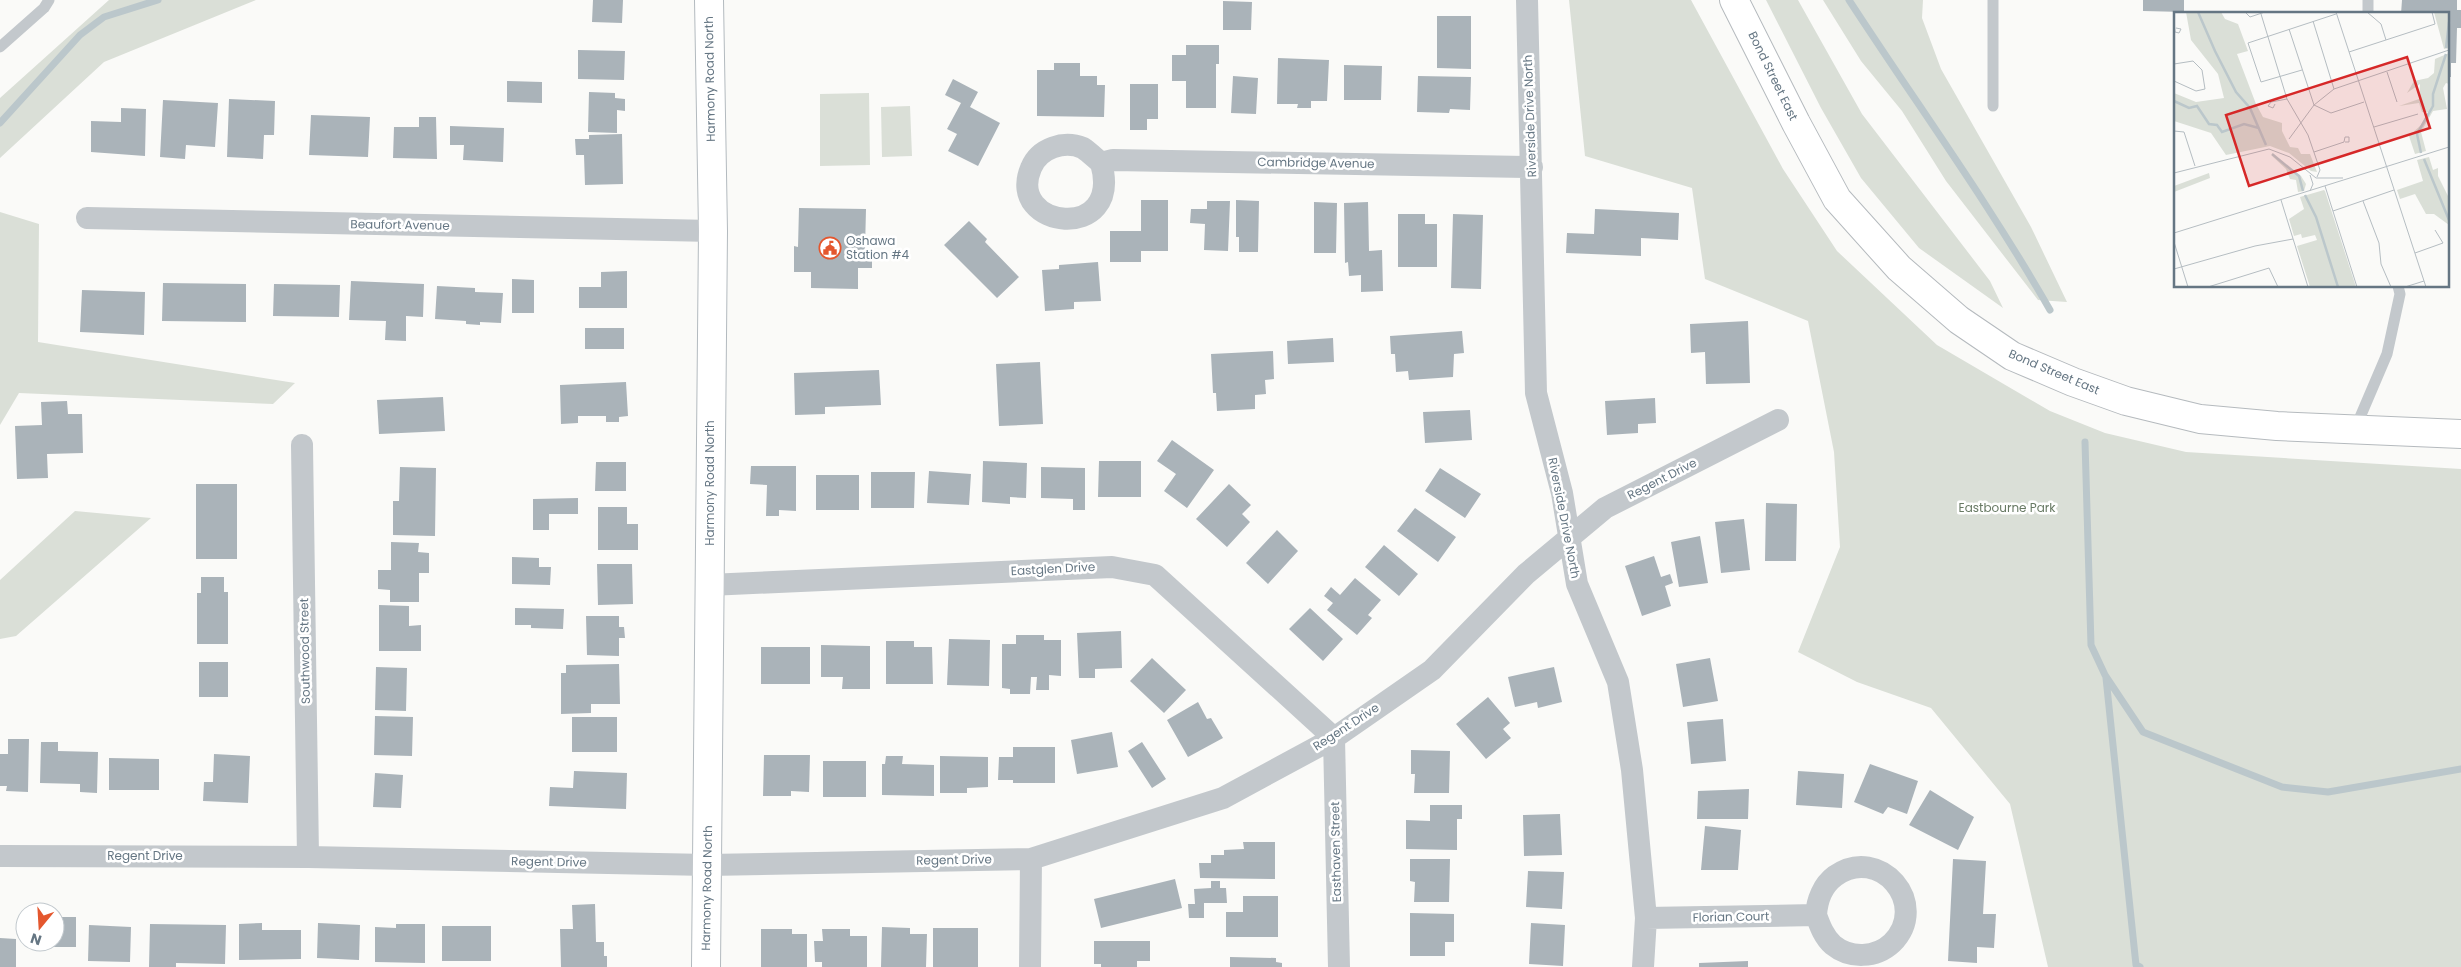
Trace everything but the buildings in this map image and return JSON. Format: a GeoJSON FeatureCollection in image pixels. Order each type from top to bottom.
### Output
{"type":"FeatureCollection","features":[{"type":"Feature","properties":{"kind":"main road","name":"Harmony Road North"},"geometry":{"type":"LineString","coordinates":[[706,967],[713,230],[709,0]]}},
{"type":"Feature","properties":{"kind":"main road","name":"Bond Street East"},"geometry":{"type":"LineString","coordinates":[[1734,0],[1837,199],[1899,268],[1959,320],[2012,356],[2126,402],[2200,419],[2461,434]]}},
{"type":"Feature","properties":{"kind":"street","name":"Riverside Drive North"},"geometry":{"type":"LineString","coordinates":[[1527,0],[1536,393],[1562,493],[1577,584],[1618,682],[1632,770],[1646,918],[1643,967]]}},
{"type":"Feature","properties":{"kind":"street","name":"Cambridge Avenue"},"geometry":{"type":"LineString","coordinates":[[1101,163],[1113,160],[1532,166]]}},
{"type":"Feature","properties":{"kind":"street","name":"Beaufort Avenue"},"geometry":{"type":"LineString","coordinates":[[87,218],[713,230]]}},
{"type":"Feature","properties":{"kind":"street","name":"Regent Drive"},"geometry":{"type":"LineString","coordinates":[[0,856],[308,857],[708,865],[1031,859],[1223,798],[1334,738],[1432,670],[1526,574],[1605,508],[1778,420]]}},
{"type":"Feature","properties":{"kind":"street","name":"Southwood Street"},"geometry":{"type":"LineString","coordinates":[[302,445],[308,857]]}},
{"type":"Feature","properties":{"kind":"street","name":"Eastglen Drive"},"geometry":{"type":"LineString","coordinates":[[709,584],[1112,566],[1155,576],[1334,738]]}},
{"type":"Feature","properties":{"kind":"street","name":"Easthaven Street"},"geometry":{"type":"LineString","coordinates":[[1334,738],[1339,967]]}},
{"type":"Feature","properties":{"kind":"street"},"geometry":{"type":"LineString","coordinates":[[1030,967],[1031,859]]}},
{"type":"Feature","properties":{"kind":"street","name":"Florian Court"},"geometry":{"type":"LineString","coordinates":[[1646,918],[1816,915]]}},
{"type":"Feature","properties":{"kind":"lane"},"geometry":{"type":"LineString","coordinates":[[0,47],[44,8],[49,0]]}},
{"type":"Feature","properties":{"kind":"lane"},"geometry":{"type":"LineString","coordinates":[[1993,0],[1993,106]]}},
{"type":"Feature","properties":{"kind":"lane"},"geometry":{"type":"LineString","coordinates":[[2355,429],[2387,354],[2400,294],[2398,288]]}},
{"type":"Feature","properties":{"kind":"green space"},"geometry":{"type":"Polygon","coordinates":[[[109,0],[256,0],[104,62],[0,158],[0,98],[109,0]]]}},
{"type":"Feature","properties":{"kind":"green space","name":"Eastbourne Park"},"geometry":{"type":"Polygon","coordinates":[[[1569,0],[1691,0],[1783,169],[1837,251],[1937,345],[2050,411],[2105,433],[2186,452],[2461,469],[2461,967],[2048,967],[2010,804],[1931,708],[1857,682],[1798,652],[1840,547],[1834,452],[1808,321],[1705,279],[1692,188],[1585,156],[1569,0]]]}},
{"type":"Feature","properties":{"kind":"green space"},"geometry":{"type":"Polygon","coordinates":[[[1766,0],[1798,0],[1862,114],[1990,281],[2003,308],[1919,248],[1861,178],[1821,108],[1766,0]]]}},
{"type":"Feature","properties":{"kind":"green space"},"geometry":{"type":"Polygon","coordinates":[[[1823,0],[1923,0],[1922,18],[1941,69],[2031,227],[2067,302],[2038,300],[1946,181],[1902,111],[1861,61],[1823,0]]]}},
{"type":"Feature","properties":{"kind":"green space"},"geometry":{"type":"Polygon","coordinates":[[[869,93],[870,165],[820,166],[820,94],[869,93]]]}},
{"type":"Feature","properties":{"kind":"green space"},"geometry":{"type":"Polygon","coordinates":[[[910,106],[912,156],[882,157],[881,107],[910,106]]]}},
{"type":"Feature","properties":{"kind":"green space"},"geometry":{"type":"Polygon","coordinates":[[[0,212],[39,224],[38,342],[295,383],[273,404],[19,393],[0,425],[0,212]]]}},
{"type":"Feature","properties":{"kind":"green space"},"geometry":{"type":"Polygon","coordinates":[[[75,511],[151,518],[16,636],[0,639],[0,580],[75,511]]]}},
{"type":"Feature","properties":{"kind":"waterway"},"geometry":{"type":"LineString","coordinates":[[0,123],[80,35],[104,17],[158,0]]}},
{"type":"Feature","properties":{"kind":"waterway"},"geometry":{"type":"LineString","coordinates":[[1849,0],[1977,192],[2050,310]]}},
{"type":"Feature","properties":{"kind":"waterway"},"geometry":{"type":"LineString","coordinates":[[2085,442],[2091,645],[2105,675],[2143,732],[2282,787],[2328,792],[2461,769]]}},
{"type":"Feature","properties":{"kind":"waterway"},"geometry":{"type":"LineString","coordinates":[[2106,678],[2136,965],[2140,967]]}},
{"type":"Feature","properties":{"kind":"place","name":"Oshawa Station #4"},"geometry":{"type":"Point","coordinates":[830,248]}}]}
